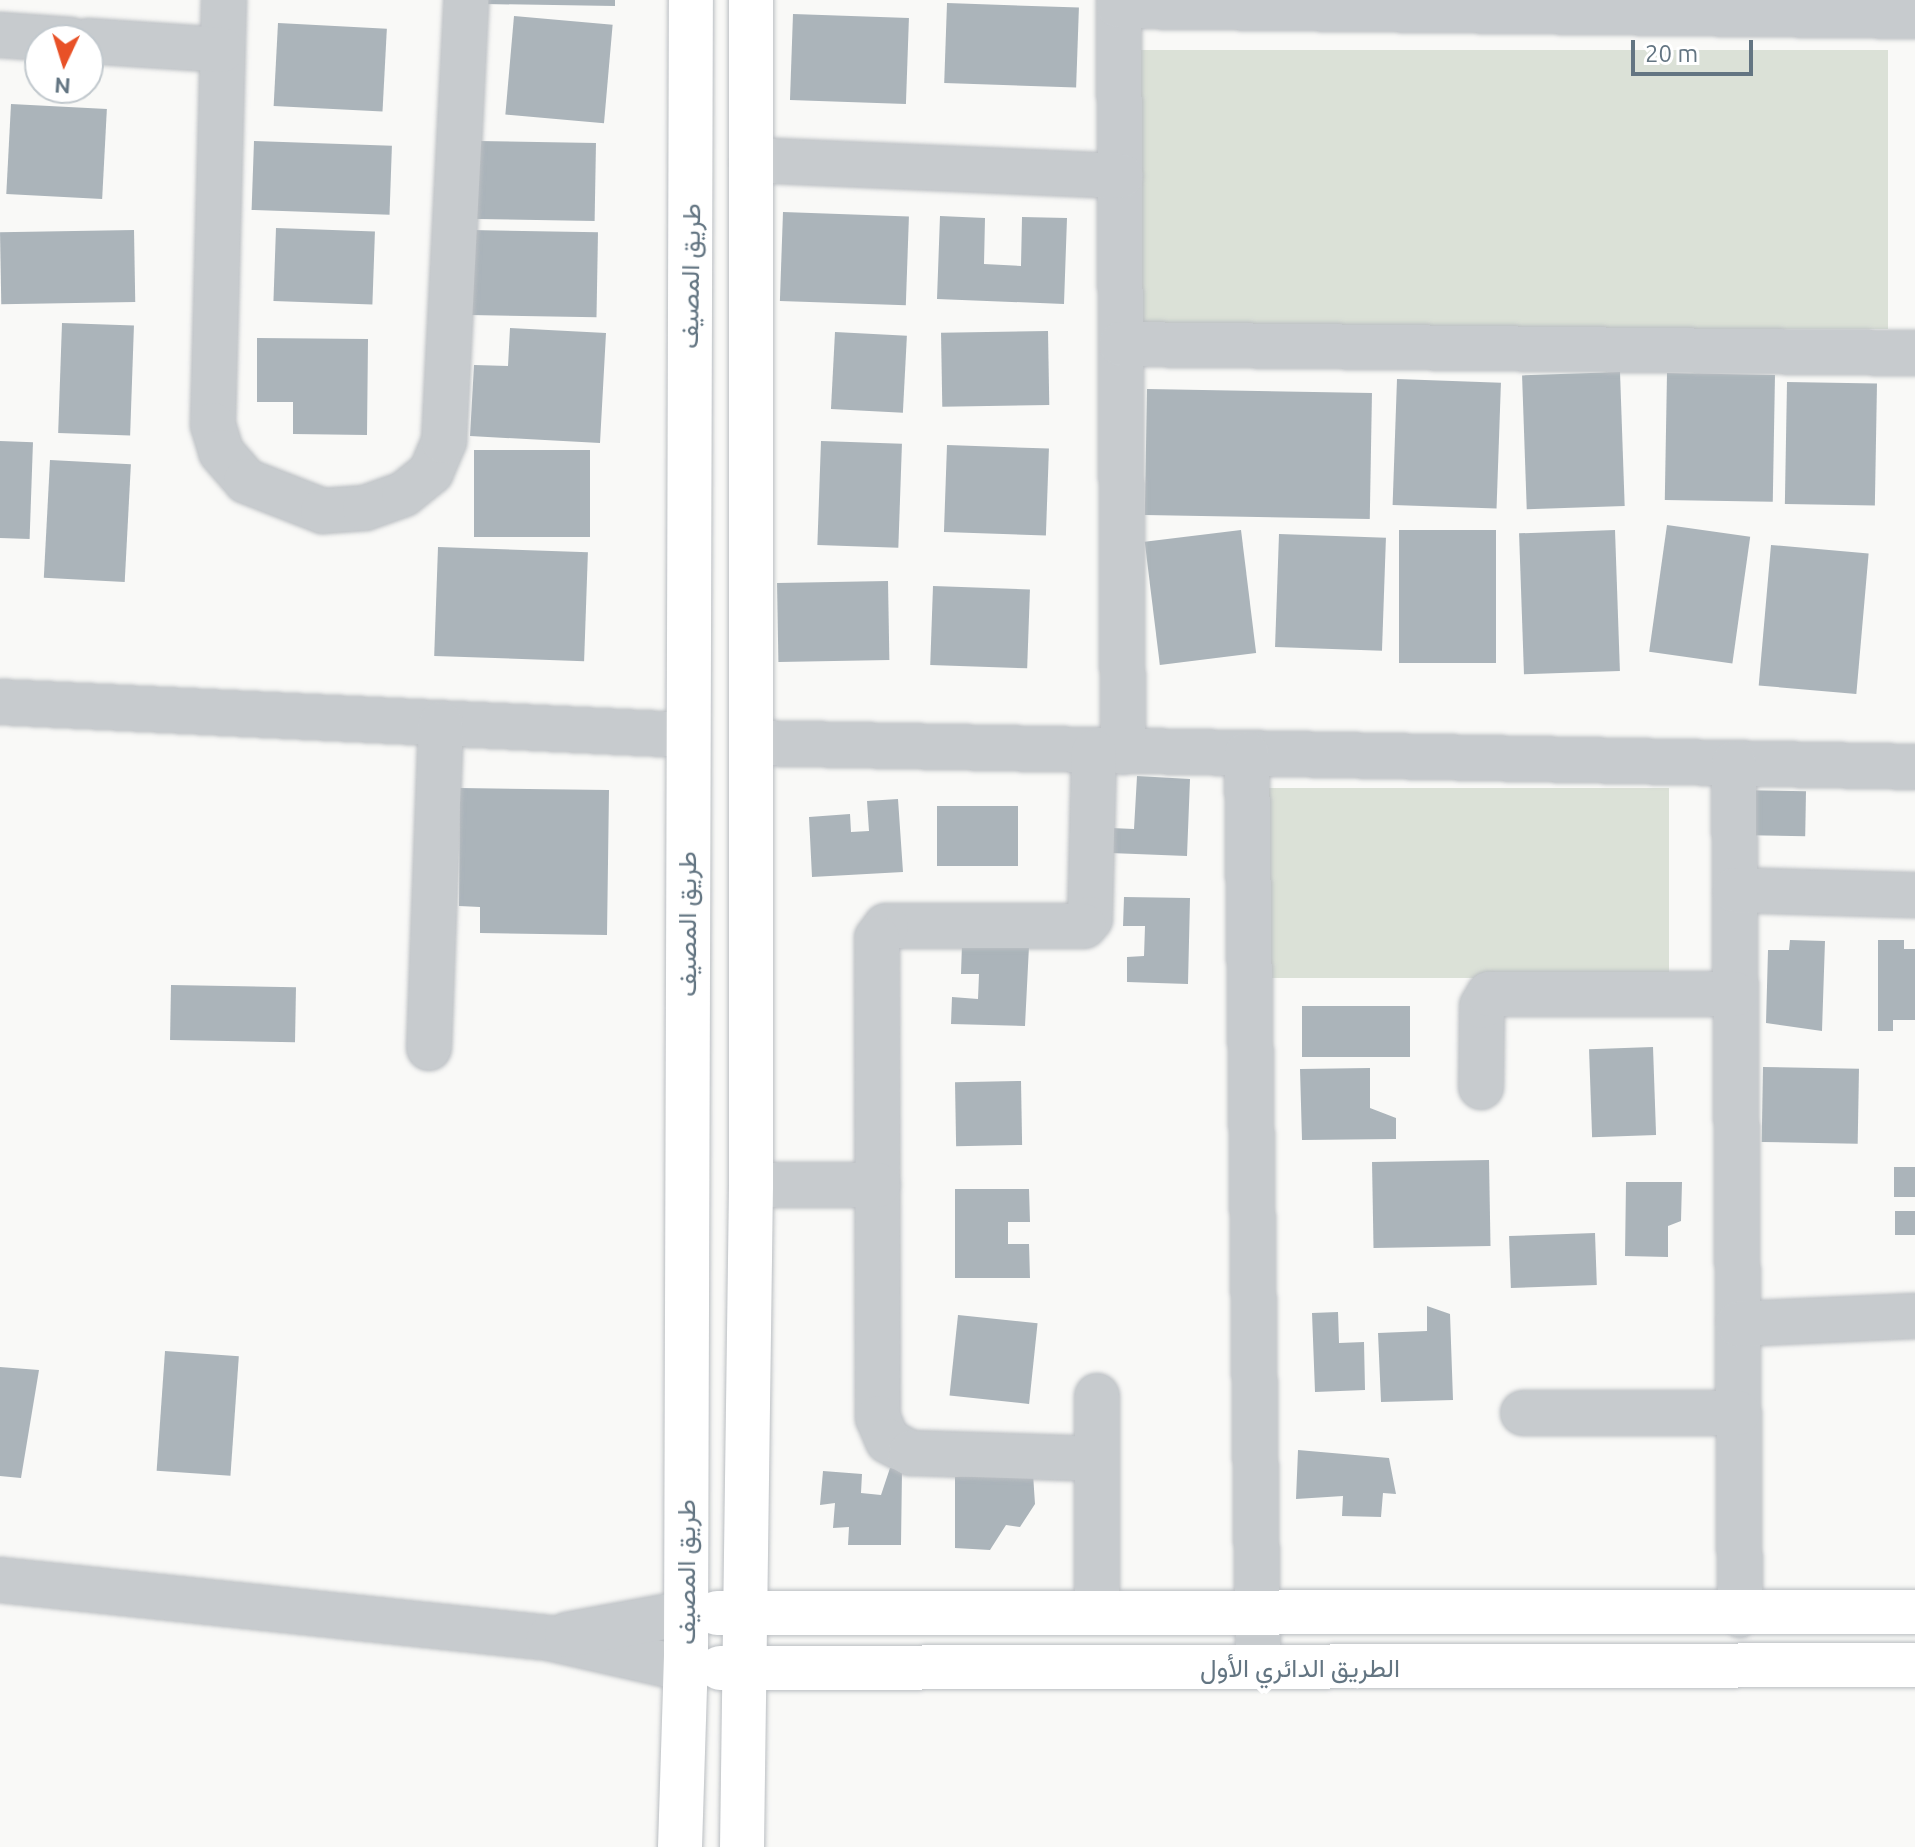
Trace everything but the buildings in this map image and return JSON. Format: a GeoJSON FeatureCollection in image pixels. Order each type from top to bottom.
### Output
{"type":"FeatureCollection","features":[{"type":"Feature","properties":{"kind":"main road","name":"طريق المصيف"},"geometry":{"type":"LineString","coordinates":[[680,1847],[686,1613],[685,735],[691,0]]}},
{"type":"Feature","properties":{"kind":"main road"},"geometry":{"type":"LineString","coordinates":[[742,1847],[748,1612],[751,1185],[751,0]]}},
{"type":"Feature","properties":{"kind":"main road","name":"الطريق الدائري الأول"},"geometry":{"type":"LineString","coordinates":[[686,1613],[1740,1615],[1915,1612]]}},
{"type":"Feature","properties":{"kind":"main road","name":"الطريق الدائري الأول"},"geometry":{"type":"LineString","coordinates":[[685,1669],[1915,1665]]}},
{"type":"Feature","properties":{"kind":"street"},"geometry":{"type":"LineString","coordinates":[[224,0],[213,425],[221,452],[246,481],[280,498],[323,511],[365,508],[413,487],[431,472],[444,441],[466,0]]}},
{"type":"Feature","properties":{"kind":"street"},"geometry":{"type":"LineString","coordinates":[[1097,1459],[911,1453],[888,1441],[878,1418],[877,938],[886,926],[1084,926],[1090,919],[1108,752],[1121,344],[1119,3],[1915,16]]}},
{"type":"Feature","properties":{"kind":"street"},"geometry":{"type":"LineString","coordinates":[[0,35],[24,37]]}},
{"type":"Feature","properties":{"kind":"street"},"geometry":{"type":"LineString","coordinates":[[104,42],[222,50]]}},
{"type":"Feature","properties":{"kind":"street"},"geometry":{"type":"LineString","coordinates":[[751,160],[1121,176]]}},
{"type":"Feature","properties":{"kind":"street"},"geometry":{"type":"LineString","coordinates":[[1121,344],[1915,353]]}},
{"type":"Feature","properties":{"kind":"street"},"geometry":{"type":"LineString","coordinates":[[0,702],[685,735]]}},
{"type":"Feature","properties":{"kind":"street"},"geometry":{"type":"LineString","coordinates":[[429,1048],[441,724]]}},
{"type":"Feature","properties":{"kind":"street"},"geometry":{"type":"LineString","coordinates":[[752,743],[1915,767]]}},
{"type":"Feature","properties":{"kind":"street"},"geometry":{"type":"LineString","coordinates":[[1247,754],[1258,1667]]}},
{"type":"Feature","properties":{"kind":"street"},"geometry":{"type":"LineString","coordinates":[[1734,763],[1740,1615]]}},
{"type":"Feature","properties":{"kind":"street"},"geometry":{"type":"LineString","coordinates":[[1735,890],[1915,895]]}},
{"type":"Feature","properties":{"kind":"street"},"geometry":{"type":"LineString","coordinates":[[1481,1087],[1482,1006],[1489,994],[1735,994]]}},
{"type":"Feature","properties":{"kind":"street"},"geometry":{"type":"LineString","coordinates":[[751,1185],[878,1185]]}},
{"type":"Feature","properties":{"kind":"street"},"geometry":{"type":"LineString","coordinates":[[1738,1324],[1915,1316],[1915,1327]]}},
{"type":"Feature","properties":{"kind":"street"},"geometry":{"type":"LineString","coordinates":[[1097,1396],[1097,1613]]}},
{"type":"Feature","properties":{"kind":"street"},"geometry":{"type":"LineString","coordinates":[[1523,1413],[1738,1413]]}},
{"type":"Feature","properties":{"kind":"street"},"geometry":{"type":"LineString","coordinates":[[0,1580],[549,1638],[685,1669]]}},
{"type":"Feature","properties":{"kind":"street"},"geometry":{"type":"LineString","coordinates":[[549,1638],[686,1613]]}},
{"type":"Feature","properties":{"kind":"shaded area"},"geometry":{"type":"Polygon","coordinates":[[[1119,50],[1888,50],[1888,329],[1119,329],[1119,50]]]}},
{"type":"Feature","properties":{"kind":"shaded area"},"geometry":{"type":"Polygon","coordinates":[[[1246,788],[1669,788],[1669,978],[1246,978],[1246,788]]]}}]}
